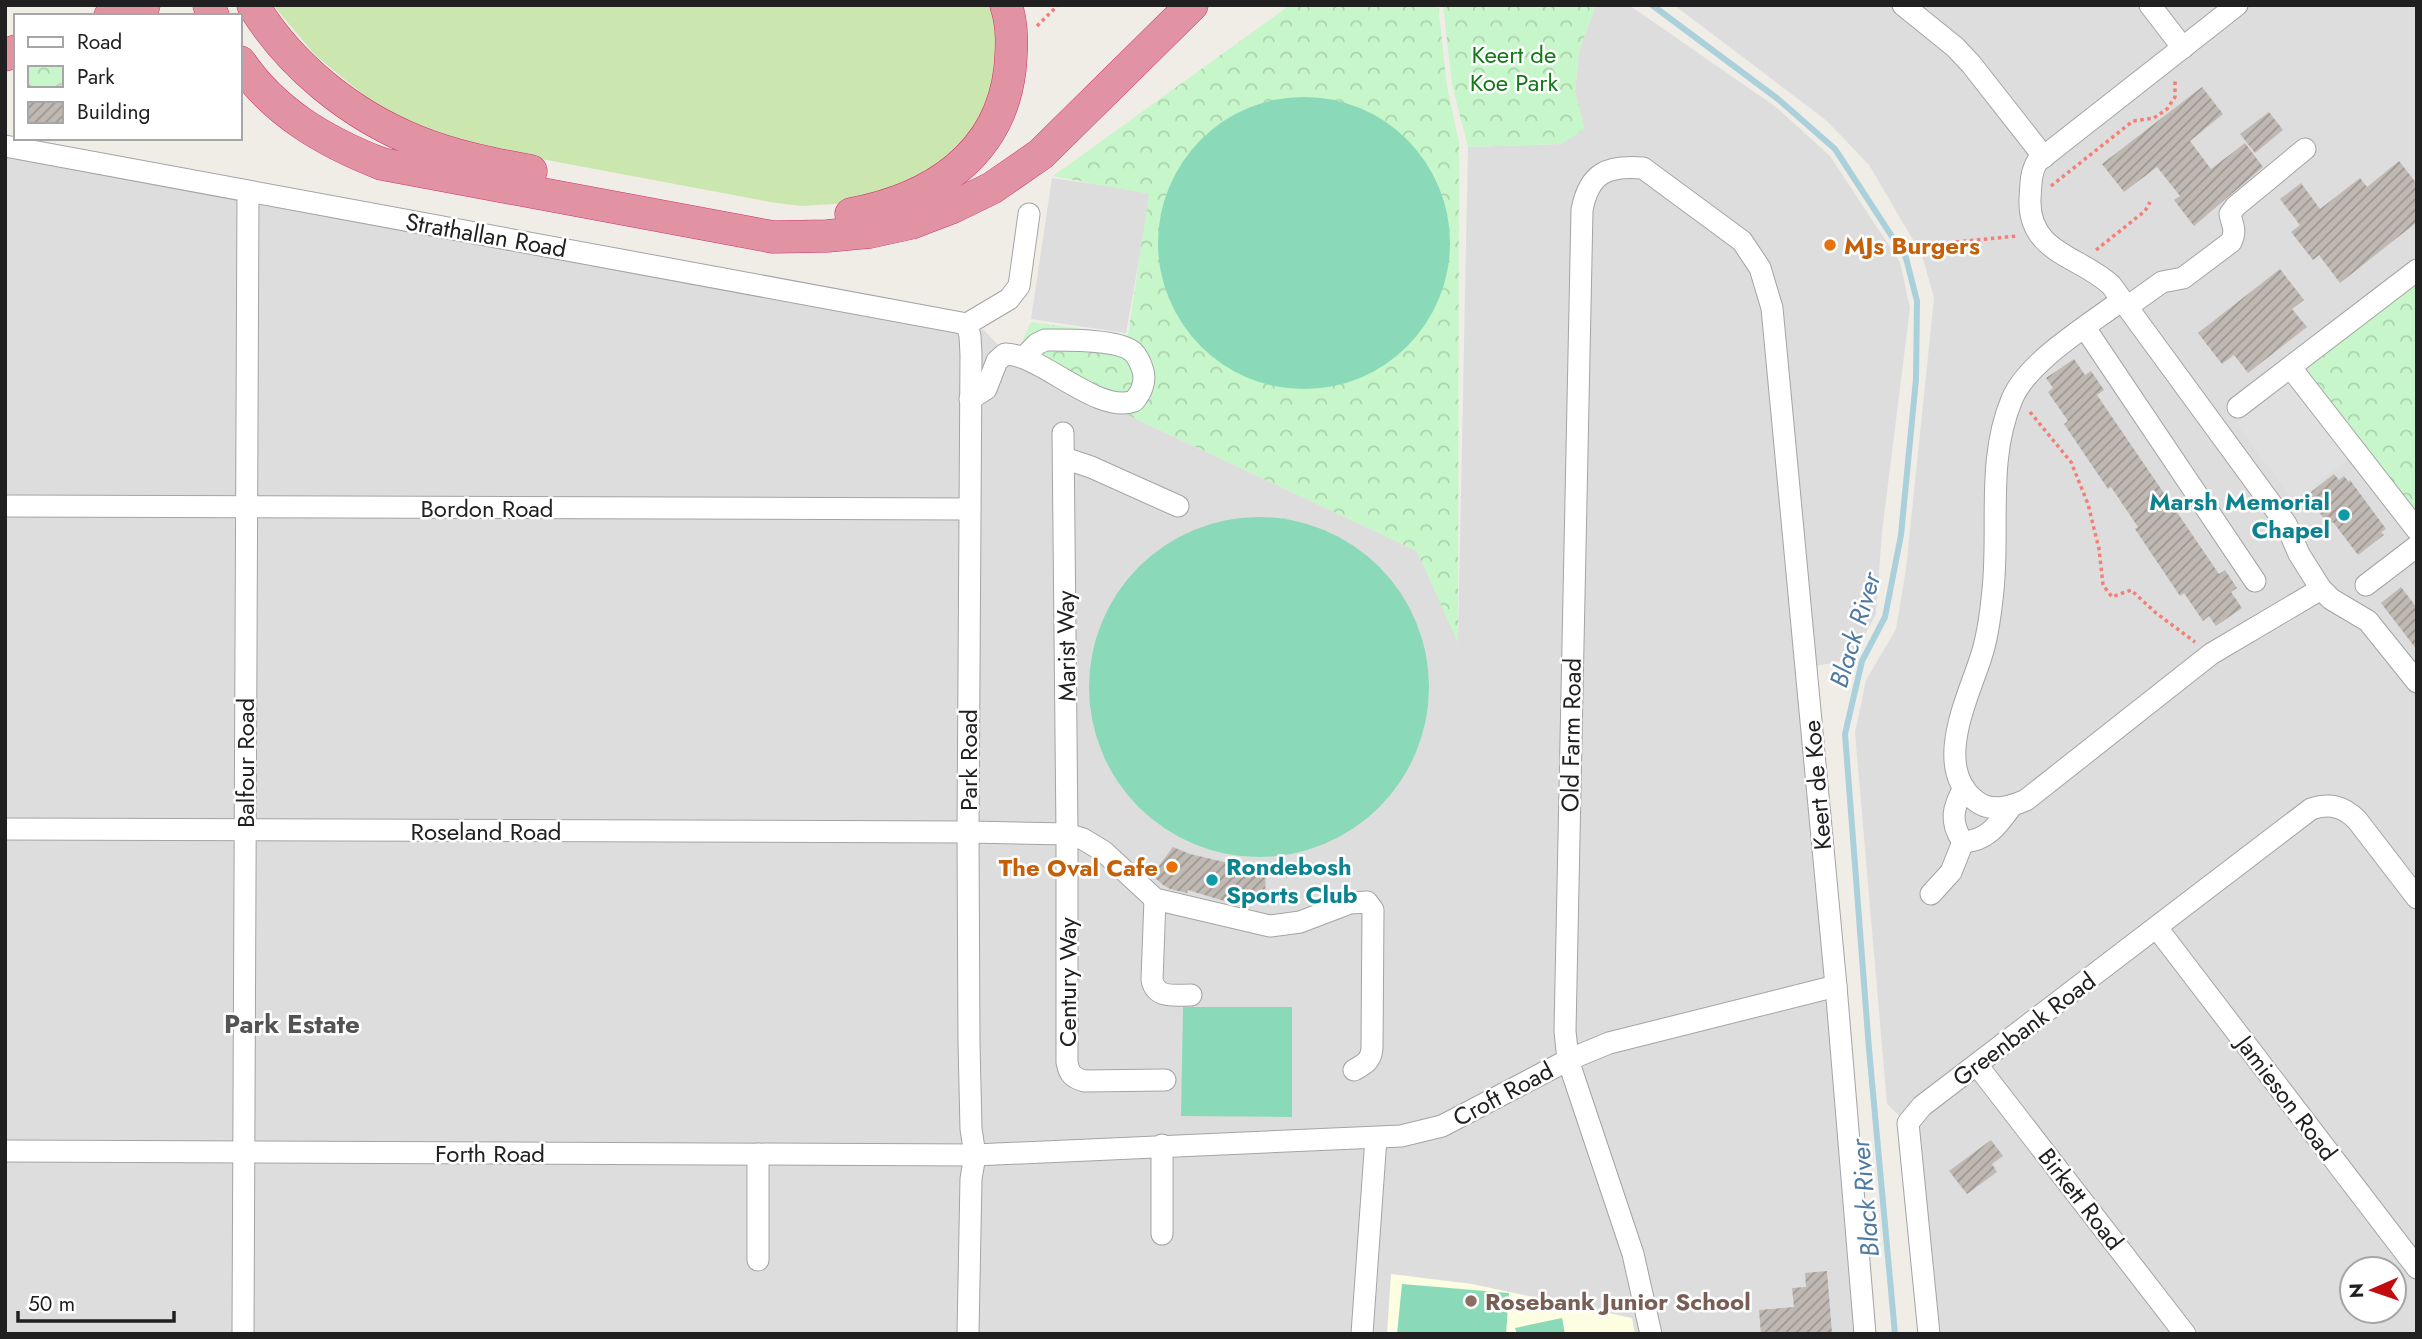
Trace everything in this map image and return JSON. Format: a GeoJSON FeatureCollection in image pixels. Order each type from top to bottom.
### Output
{"type":"FeatureCollection","features":[{"type":"Feature","properties":{"kind":"highway"},"geometry":{"type":"LineString","coordinates":[[253,5],[272,36],[314,77],[366,116],[417,141],[446,152],[494,164],[774,215],[807,217],[843,216],[883,208],[914,196],[941,181],[965,161],[993,126],[1009,80],[1013,46],[1006,5]]}},
{"type":"Feature","properties":{"kind":"highway"},"geometry":{"type":"LineString","coordinates":[[242,65],[254,83],[281,109],[345,150],[382,164],[773,237],[827,236],[870,232],[911,223],[953,207],[992,187],[1041,155],[1192,5]]}},
{"type":"Feature","properties":{"kind":"highway"},"geometry":{"type":"LineString","coordinates":[[117,14],[143,6]]}},
{"type":"Feature","properties":{"kind":"street"},"geometry":{"type":"LineString","coordinates":[[1903,5],[1955,47],[1971,64],[2044,157]]}},
{"type":"Feature","properties":{"kind":"street"},"geometry":{"type":"LineString","coordinates":[[2150,5],[2183,48]]}},
{"type":"Feature","properties":{"kind":"street"},"geometry":{"type":"LineString","coordinates":[[2237,5],[2044,157],[2034,168],[2030,190],[2032,220],[2046,243],[2101,276],[2124,303],[2286,524],[2299,554],[2321,589],[2331,599],[2368,621],[2417,682]]}},
{"type":"Feature","properties":{"kind":"street","name":"Strathallan Road"},"geometry":{"type":"LineString","coordinates":[[5,146],[967,324]]}},
{"type":"Feature","properties":{"kind":"street"},"geometry":{"type":"LineString","coordinates":[[2305,149],[2236,206],[2230,214],[2235,227],[2231,242],[2183,278],[2162,282],[2085,328],[2037,365],[2023,380],[2012,398],[2004,424],[1995,484],[1995,570],[1988,626],[1982,654],[1956,732],[1955,764],[1967,794],[1980,804],[1995,808],[2011,807],[2026,800],[2211,654],[2321,589]]}},
{"type":"Feature","properties":{"kind":"street","name":"Old Farm Road"},"geometry":{"type":"LineString","coordinates":[[1643,168],[1624,166],[1608,169],[1595,179],[1586,193],[1582,210],[1565,1008],[1568,1060],[1633,1254],[1651,1334]]}},
{"type":"Feature","properties":{"kind":"street","name":"Keert de Koe"},"geometry":{"type":"LineString","coordinates":[[1643,168],[1742,241],[1760,268],[1772,308],[1836,986],[1865,1334]]}},
{"type":"Feature","properties":{"kind":"street","name":"Balfour Road"},"geometry":{"type":"LineString","coordinates":[[243,1334],[248,192]]}},
{"type":"Feature","properties":{"kind":"street"},"geometry":{"type":"LineString","coordinates":[[967,324],[1009,299],[1018,286],[1029,214]]}},
{"type":"Feature","properties":{"kind":"street"},"geometry":{"type":"LineString","coordinates":[[2238,407],[2417,270]]}},
{"type":"Feature","properties":{"kind":"street","name":"Park Road"},"geometry":{"type":"LineString","coordinates":[[967,324],[970,336],[969,1044],[971,1129],[975,1156],[971,1180],[968,1334]]}},
{"type":"Feature","properties":{"kind":"street"},"geometry":{"type":"LineString","coordinates":[[2085,328],[2255,582]]}},
{"type":"Feature","properties":{"kind":"street"},"geometry":{"type":"LineString","coordinates":[[970,399],[986,389],[1000,356],[1012,354],[1024,357],[1067,383],[1121,404],[1134,401],[1144,381],[1139,360],[1133,352],[1118,345],[1045,340],[1024,357]]}},
{"type":"Feature","properties":{"kind":"street"},"geometry":{"type":"LineString","coordinates":[[2291,368],[2417,530]]}},
{"type":"Feature","properties":{"kind":"street","name":"Marist Way"},"geometry":{"type":"LineString","coordinates":[[1063,433],[1067,834]]}},
{"type":"Feature","properties":{"kind":"street"},"geometry":{"type":"LineString","coordinates":[[1064,458],[1091,467],[1178,506]]}},
{"type":"Feature","properties":{"kind":"street","name":"Bordon Road"},"geometry":{"type":"LineString","coordinates":[[5,506],[969,509]]}},
{"type":"Feature","properties":{"kind":"street"},"geometry":{"type":"LineString","coordinates":[[2366,585],[2417,546]]}},
{"type":"Feature","properties":{"kind":"street"},"geometry":{"type":"LineString","coordinates":[[1964,788],[1954,805],[1953,815],[1954,826],[1964,842]]}},
{"type":"Feature","properties":{"kind":"street","name":"Greenbank Road"},"geometry":{"type":"LineString","coordinates":[[1928,1334],[1908,1124],[1922,1106],[2311,809],[2323,805],[2347,810],[2417,898]]}},
{"type":"Feature","properties":{"kind":"street"},"geometry":{"type":"LineString","coordinates":[[1964,842],[1978,840],[1988,834],[2011,807]]}},
{"type":"Feature","properties":{"kind":"street","name":"Roseland Road"},"geometry":{"type":"LineString","coordinates":[[5,829],[1067,834]]}},
{"type":"Feature","properties":{"kind":"street"},"geometry":{"type":"LineString","coordinates":[[1067,834],[1083,839],[1103,851],[1155,900],[1270,926],[1300,922],[1350,903],[1367,902],[1373,910],[1372,1057],[1354,1070]]}},
{"type":"Feature","properties":{"kind":"street","name":"Century Way"},"geometry":{"type":"LineString","coordinates":[[1067,834],[1069,1072],[1075,1079],[1085,1081],[1165,1080]]}},
{"type":"Feature","properties":{"kind":"street"},"geometry":{"type":"LineString","coordinates":[[1931,894],[1951,872],[1964,842]]}},
{"type":"Feature","properties":{"kind":"street"},"geometry":{"type":"LineString","coordinates":[[1155,900],[1154,988],[1159,993],[1168,995],[1191,995]]}},
{"type":"Feature","properties":{"kind":"street","name":"Jamieson Road"},"geometry":{"type":"LineString","coordinates":[[2157,928],[2417,1268]]}},
{"type":"Feature","properties":{"kind":"street","name":"Croft Road"},"geometry":{"type":"LineString","coordinates":[[975,1156],[1376,1138],[1418,1133],[1442,1126],[1568,1060],[1609,1043],[1836,986]]}},
{"type":"Feature","properties":{"kind":"street","name":"Birkett Road"},"geometry":{"type":"LineString","coordinates":[[1978,1065],[2185,1334]]}},
{"type":"Feature","properties":{"kind":"street"},"geometry":{"type":"LineString","coordinates":[[1362,1334],[1376,1138]]}},
{"type":"Feature","properties":{"kind":"street"},"geometry":{"type":"LineString","coordinates":[[1162,1146],[1162,1234]]}},
{"type":"Feature","properties":{"kind":"street","name":"Forth Road"},"geometry":{"type":"LineString","coordinates":[[5,1151],[975,1156]]}},
{"type":"Feature","properties":{"kind":"street"},"geometry":{"type":"LineString","coordinates":[[758,1154],[758,1260]]}},
{"type":"Feature","properties":{"kind":"path"},"geometry":{"type":"LineString","coordinates":[[2048,188],[2133,121],[2154,118],[2167,109],[2175,97],[2174,69]]}},
{"type":"Feature","properties":{"kind":"path"},"geometry":{"type":"LineString","coordinates":[[2090,255],[2145,211],[2150,202]]}},
{"type":"Feature","properties":{"kind":"path"},"geometry":{"type":"LineString","coordinates":[[1956,242],[2023,235]]}},
{"type":"Feature","properties":{"kind":"path"},"geometry":{"type":"LineString","coordinates":[[2012,398],[2028,410],[2071,462],[2094,526],[2103,585],[2112,597],[2131,590],[2156,613],[2211,654]]}},
{"type":"Feature","properties":{"kind":"shaded area"},"geometry":{"type":"Polygon","coordinates":[[[1596,5],[1629,5],[1776,107],[1830,156],[1900,262],[1910,308],[1882,532],[1876,614],[1852,659],[1806,668],[1865,1334],[5,1334],[5,146],[947,320],[971,336],[983,329],[1013,361],[1417,551],[1458,641],[1468,147],[1561,144],[1584,129],[1575,92],[1579,51],[1596,5]]]}},
{"type":"Feature","properties":{"kind":"shaded area"},"geometry":{"type":"Polygon","coordinates":[[[1674,5],[2417,5],[2417,1334],[1929,1334],[1908,1124],[1887,1104],[1855,733],[1866,680],[1896,629],[1906,569],[1934,298],[1922,255],[1869,165],[1827,121],[1674,5]]]}},
{"type":"Feature","properties":{"kind":"shaded area"},"geometry":{"type":"Polygon","coordinates":[[[1052,178],[1151,192],[1126,333],[1031,319],[1052,178]]]}},
{"type":"Feature","properties":{"kind":"shaded area"},"geometry":{"type":"Polygon","coordinates":[[[2287,383],[2291,384],[2349,458],[2294,502],[2236,423],[2287,383]]]}},
{"type":"Feature","properties":{"kind":"shaded area","name":"Rosebank Junior School"},"geometry":{"type":"Polygon","coordinates":[[[1391,1274],[1472,1284],[1632,1318],[1635,1334],[1387,1334],[1391,1274]]]}},
{"type":"Feature","properties":{"kind":"green space"},"geometry":{"type":"Polygon","coordinates":[[[273,5],[995,5],[999,25],[993,92],[968,137],[931,173],[849,203],[802,206],[461,144],[389,112],[367,98],[315,55],[273,5]]]}},
{"type":"Feature","properties":{"kind":"green space"},"geometry":{"type":"Polygon","coordinates":[[[1290,5],[1438,5],[1447,86],[1459,142],[1458,643],[1417,551],[1013,361],[1031,322],[1128,335],[1149,194],[1053,176],[1290,5]]]}},
{"type":"Feature","properties":{"kind":"green space","name":"Keert de Koe Park"},"geometry":{"type":"Polygon","coordinates":[[[1443,5],[1596,5],[1579,51],[1575,92],[1585,129],[1561,144],[1468,147],[1452,85],[1443,5]]]}},
{"type":"Feature","properties":{"kind":"green space"},"geometry":{"type":"Polygon","coordinates":[[[1304,97],[1332,100],[1360,108],[1385,122],[1407,140],[1425,162],[1439,187],[1447,215],[1450,243],[1447,271],[1439,299],[1425,324],[1407,346],[1385,364],[1360,378],[1332,386],[1304,389],[1276,386],[1248,378],[1223,364],[1201,346],[1183,324],[1169,299],[1161,271],[1158,243],[1161,215],[1169,187],[1183,162],[1201,140],[1223,122],[1248,108],[1276,100],[1304,97]]]}},
{"type":"Feature","properties":{"kind":"green space"},"geometry":{"type":"Polygon","coordinates":[[[2417,283],[2417,514],[2309,374],[2309,366],[2417,283]]]}},
{"type":"Feature","properties":{"kind":"green space"},"geometry":{"type":"Polygon","coordinates":[[[1259,517],[1292,520],[1324,530],[1353,546],[1379,567],[1400,593],[1416,622],[1426,654],[1429,687],[1426,720],[1416,752],[1400,781],[1379,807],[1353,828],[1324,844],[1292,854],[1259,857],[1226,854],[1194,844],[1165,828],[1139,807],[1118,781],[1102,752],[1092,720],[1089,687],[1092,654],[1102,622],[1118,593],[1139,567],[1165,546],[1194,530],[1226,520],[1259,517]]]}},
{"type":"Feature","properties":{"kind":"green space"},"geometry":{"type":"Polygon","coordinates":[[[1183,1007],[1292,1007],[1292,1117],[1181,1116],[1183,1007]]]}},
{"type":"Feature","properties":{"kind":"green space"},"geometry":{"type":"Polygon","coordinates":[[[1402,1284],[1509,1293],[1506,1334],[1397,1334],[1402,1284]]]}},
{"type":"Feature","properties":{"kind":"green space"},"geometry":{"type":"Polygon","coordinates":[[[1562,1318],[1565,1334],[1517,1334],[1515,1328],[1562,1318]]]}},
{"type":"Feature","properties":{"kind":"building"},"geometry":{"type":"Polygon","coordinates":[[[2202,87],[2223,114],[2190,141],[2211,169],[2245,143],[2263,167],[2194,226],[2174,200],[2180,196],[2157,167],[2124,192],[2102,164],[2202,87]]]}},
{"type":"Feature","properties":{"kind":"building"},"geometry":{"type":"Polygon","coordinates":[[[2269,112],[2283,130],[2255,153],[2240,134],[2269,112]]]}},
{"type":"Feature","properties":{"kind":"building"},"geometry":{"type":"Polygon","coordinates":[[[2399,161],[2417,184],[2417,222],[2340,283],[2319,255],[2313,260],[2291,232],[2300,225],[2280,199],[2301,183],[2320,209],[2360,178],[2367,187],[2399,161]]]}},
{"type":"Feature","properties":{"kind":"building"},"geometry":{"type":"Polygon","coordinates":[[[2280,269],[2304,300],[2292,309],[2307,327],[2248,373],[2234,355],[2222,364],[2198,333],[2280,269]]]}},
{"type":"Feature","properties":{"kind":"building"},"geometry":{"type":"Polygon","coordinates":[[[2074,359],[2085,375],[2091,371],[2104,390],[2097,395],[2219,574],[2225,570],[2237,588],[2231,592],[2242,608],[2216,626],[2209,616],[2203,621],[2184,593],[2180,596],[2135,529],[2138,527],[2111,487],[2108,489],[2064,424],[2068,421],[2048,392],[2053,388],[2046,378],[2074,359]]]}},
{"type":"Feature","properties":{"kind":"building","name":"Marsh Memorial Chapel"},"geometry":{"type":"Polygon","coordinates":[[[2334,474],[2339,480],[2344,476],[2349,482],[2350,480],[2386,529],[2381,532],[2384,535],[2358,555],[2333,522],[2328,525],[2310,498],[2313,496],[2311,492],[2334,474]]]}},
{"type":"Feature","properties":{"kind":"building"},"geometry":{"type":"Polygon","coordinates":[[[2401,587],[2417,608],[2417,650],[2381,603],[2401,587]]]}},
{"type":"Feature","properties":{"kind":"building","name":"Rondebosh Sports Club"},"geometry":{"type":"Polygon","coordinates":[[[1173,847],[1190,854],[1237,865],[1266,867],[1265,903],[1234,904],[1163,885],[1152,875],[1173,847]]]}},
{"type":"Feature","properties":{"kind":"building"},"geometry":{"type":"Polygon","coordinates":[[[1991,1140],[2003,1156],[1992,1164],[1997,1172],[1967,1194],[1949,1171],[1991,1140]]]}},
{"type":"Feature","properties":{"kind":"building"},"geometry":{"type":"Polygon","coordinates":[[[1827,1271],[1832,1333],[1761,1334],[1759,1310],[1794,1307],[1792,1288],[1806,1287],[1805,1273],[1827,1271]]]}},
{"type":"Feature","properties":{"kind":"waterway","name":"Black River"},"geometry":{"type":"LineString","coordinates":[[1652,5],[1778,99],[1835,149],[1906,258],[1917,301],[1916,379],[1901,535],[1885,617],[1862,661],[1845,734],[1869,1049],[1895,1334]]}},
{"type":"Feature","properties":{"kind":"place","name":"MJs Burgers"},"geometry":{"type":"Point","coordinates":[1830,245]}},
{"type":"Feature","properties":{"kind":"place","name":"Marsh Memorial Chapel"},"geometry":{"type":"Point","coordinates":[2344,515]}},
{"type":"Feature","properties":{"kind":"place","name":"The Oval Cafe"},"geometry":{"type":"Point","coordinates":[1172,867]}},
{"type":"Feature","properties":{"kind":"place","name":"Rondebosh Sports Club"},"geometry":{"type":"Point","coordinates":[1212,880]}},
{"type":"Feature","properties":{"kind":"place","name":"Rosebank Junior School"},"geometry":{"type":"Point","coordinates":[1471,1301]}},
{"type":"Feature","properties":{"kind":"district","name":"Park Estate"},"geometry":{"type":"Point","coordinates":[292,1024]}}]}
